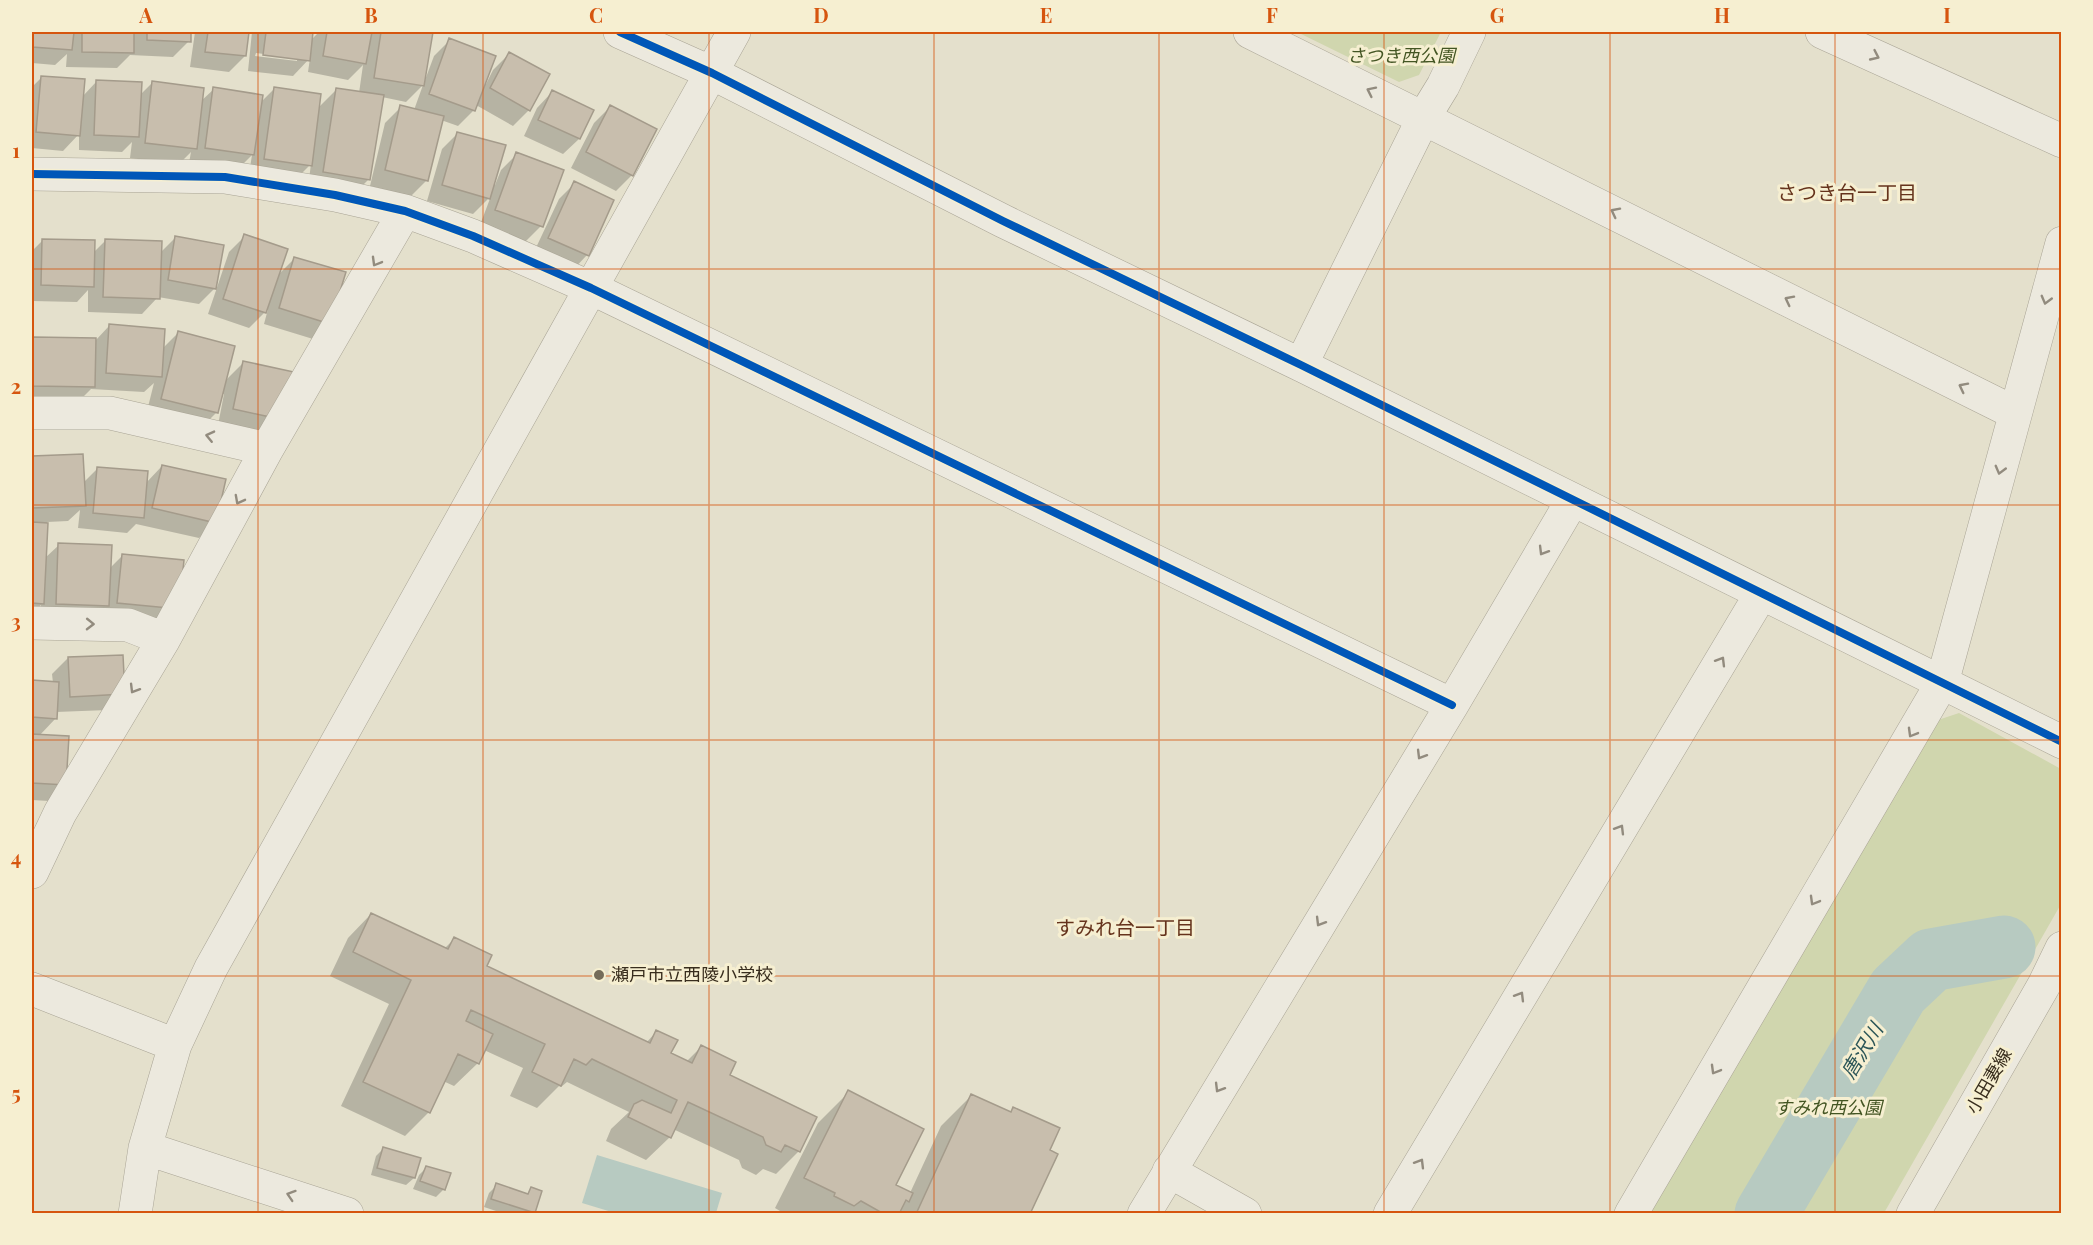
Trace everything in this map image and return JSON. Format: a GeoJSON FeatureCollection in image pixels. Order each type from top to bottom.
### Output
{"type":"FeatureCollection","features":[{"type":"Feature","properties":{"kind":"street"},"geometry":{"type":"LineString","coordinates":[[620,32],[712,73],[1003,221],[1301,365],[2061,742]]}},
{"type":"Feature","properties":{"kind":"street"},"geometry":{"type":"LineString","coordinates":[[135,1214],[145,1148],[175,1046],[211,968],[734,32]]}},
{"type":"Feature","properties":{"kind":"street"},"geometry":{"type":"LineString","coordinates":[[1250,32],[2015,413]]}},
{"type":"Feature","properties":{"kind":"street"},"geometry":{"type":"LineString","coordinates":[[1301,365],[1424,117],[1443,86],[1469,32]]}},
{"type":"Feature","properties":{"kind":"street"},"geometry":{"type":"LineString","coordinates":[[1822,32],[2061,141]]}},
{"type":"Feature","properties":{"kind":"street"},"geometry":{"type":"LineString","coordinates":[[32,174],[225,177],[335,195],[405,211],[473,236],[591,288],[1452,705]]}},
{"type":"Feature","properties":{"kind":"street"},"geometry":{"type":"LineString","coordinates":[[32,872],[46,811],[164,639],[267,449],[405,211]]}},
{"type":"Feature","properties":{"kind":"street"},"geometry":{"type":"LineString","coordinates":[[1631,1214],[1942,683],[2061,243]]}},
{"type":"Feature","properties":{"kind":"street"},"geometry":{"type":"LineString","coordinates":[[32,413],[110,413],[267,449]]}},
{"type":"Feature","properties":{"kind":"street"},"geometry":{"type":"LineString","coordinates":[[1143,1214],[1452,705],[1572,501]]}},
{"type":"Feature","properties":{"kind":"street"},"geometry":{"type":"LineString","coordinates":[[1390,1214],[1761,594]]}},
{"type":"Feature","properties":{"kind":"street"},"geometry":{"type":"LineString","coordinates":[[32,623],[128,625],[164,639]]}},
{"type":"Feature","properties":{"kind":"street","name":"小田妻線"},"geometry":{"type":"LineString","coordinates":[[1913,1214],[2043,985],[2061,948]]}},
{"type":"Feature","properties":{"kind":"street"},"geometry":{"type":"LineString","coordinates":[[32,989],[175,1046]]}},
{"type":"Feature","properties":{"kind":"street"},"geometry":{"type":"LineString","coordinates":[[145,1148],[347,1214]]}},
{"type":"Feature","properties":{"kind":"street"},"geometry":{"type":"LineString","coordinates":[[1169,1171],[1245,1214]]}},
{"type":"Feature","properties":{"kind":"green space","name":"さつき西公園"},"geometry":{"type":"Polygon","coordinates":[[[1297,32],[1441,32],[1419,75],[1399,82],[1297,32]]]}},
{"type":"Feature","properties":{"kind":"green space","name":"すみれ西公園"},"geometry":{"type":"Polygon","coordinates":[[[1959,713],[2061,769],[2061,904],[1884,1213],[1649,1214],[1935,721],[1959,713]]]}},
{"type":"Feature","properties":{"kind":"shaded area"},"geometry":{"type":"Polygon","coordinates":[[[597,1155],[722,1193],[716,1213],[615,1213],[582,1203],[597,1155]]]}},
{"type":"Feature","properties":{"kind":"building"},"geometry":{"type":"Polygon","coordinates":[[[32,32],[74,32],[72,50],[32,47],[32,32]]]}},
{"type":"Feature","properties":{"kind":"building"},"geometry":{"type":"Polygon","coordinates":[[[82,32],[134,32],[134,53],[82,52],[82,32]]]}},
{"type":"Feature","properties":{"kind":"building"},"geometry":{"type":"Polygon","coordinates":[[[147,32],[191,32],[191,42],[147,40],[147,32]]]}},
{"type":"Feature","properties":{"kind":"building"},"geometry":{"type":"Polygon","coordinates":[[[208,32],[249,32],[246,56],[205,52],[208,32]]]}},
{"type":"Feature","properties":{"kind":"building"},"geometry":{"type":"Polygon","coordinates":[[[266,32],[313,32],[310,61],[263,55],[266,32]]]}},
{"type":"Feature","properties":{"kind":"building"},"geometry":{"type":"Polygon","coordinates":[[[327,32],[372,32],[366,64],[323,56],[327,32]]]}},
{"type":"Feature","properties":{"kind":"building"},"geometry":{"type":"Polygon","coordinates":[[[381,32],[433,32],[424,86],[374,78],[381,32]]]}},
{"type":"Feature","properties":{"kind":"building"},"geometry":{"type":"Polygon","coordinates":[[[449,38],[496,56],[475,111],[429,94],[449,38]]]}},
{"type":"Feature","properties":{"kind":"building"},"geometry":{"type":"Polygon","coordinates":[[[509,52],[550,74],[530,111],[490,88],[509,52]]]}},
{"type":"Feature","properties":{"kind":"building"},"geometry":{"type":"Polygon","coordinates":[[[41,76],[85,79],[80,136],[36,132],[41,76]]]}},
{"type":"Feature","properties":{"kind":"building"},"geometry":{"type":"Polygon","coordinates":[[[96,80],[142,82],[139,137],[94,135],[96,80]]]}},
{"type":"Feature","properties":{"kind":"building"},"geometry":{"type":"Polygon","coordinates":[[[152,81],[204,88],[197,149],[145,143],[152,81]]]}},
{"type":"Feature","properties":{"kind":"building"},"geometry":{"type":"Polygon","coordinates":[[[213,87],[263,95],[254,155],[205,148],[213,87]]]}},
{"type":"Feature","properties":{"kind":"building"},"geometry":{"type":"Polygon","coordinates":[[[274,87],[321,94],[312,166],[264,159],[274,87]]]}},
{"type":"Feature","properties":{"kind":"building"},"geometry":{"type":"Polygon","coordinates":[[[336,88],[384,95],[370,180],[323,172],[336,88]]]}},
{"type":"Feature","properties":{"kind":"building"},"geometry":{"type":"Polygon","coordinates":[[[552,90],[594,110],[580,139],[538,120],[552,90]]]}},
{"type":"Feature","properties":{"kind":"building"},"geometry":{"type":"Polygon","coordinates":[[[400,105],[444,116],[428,181],[385,170],[400,105]]]}},
{"type":"Feature","properties":{"kind":"building"},"geometry":{"type":"Polygon","coordinates":[[[610,105],[657,129],[633,176],[586,152],[610,105]]]}},
{"type":"Feature","properties":{"kind":"building"},"geometry":{"type":"Polygon","coordinates":[[[457,132],[506,145],[490,199],[442,185],[457,132]]]}},
{"type":"Feature","properties":{"kind":"building"},"geometry":{"type":"Polygon","coordinates":[[[516,152],[564,170],[543,227],[495,210],[516,152]]]}},
{"type":"Feature","properties":{"kind":"building"},"geometry":{"type":"Polygon","coordinates":[[[574,181],[614,200],[589,256],[548,238],[574,181]]]}},
{"type":"Feature","properties":{"kind":"building"},"geometry":{"type":"Polygon","coordinates":[[[244,234],[288,249],[266,313],[223,299],[244,234]]]}},
{"type":"Feature","properties":{"kind":"building"},"geometry":{"type":"Polygon","coordinates":[[[175,236],[224,245],[216,289],[168,280],[175,236]]]}},
{"type":"Feature","properties":{"kind":"building"},"geometry":{"type":"Polygon","coordinates":[[[42,239],[95,240],[94,287],[41,285],[42,239]]]}},
{"type":"Feature","properties":{"kind":"building"},"geometry":{"type":"Polygon","coordinates":[[[105,239],[162,241],[160,299],[103,297],[105,239]]]}},
{"type":"Feature","properties":{"kind":"building"},"geometry":{"type":"Polygon","coordinates":[[[294,257],[346,272],[330,324],[279,308],[294,257]]]}},
{"type":"Feature","properties":{"kind":"building"},"geometry":{"type":"Polygon","coordinates":[[[109,324],[165,329],[162,377],[106,373],[109,324]]]}},
{"type":"Feature","properties":{"kind":"building"},"geometry":{"type":"Polygon","coordinates":[[[178,331],[235,346],[218,413],[161,399],[178,331]]]}},
{"type":"Feature","properties":{"kind":"building"},"geometry":{"type":"Polygon","coordinates":[[[33,337],[96,338],[95,387],[32,386],[33,337]]]}},
{"type":"Feature","properties":{"kind":"building"},"geometry":{"type":"Polygon","coordinates":[[[243,361],[294,372],[284,420],[233,409],[243,361]]]}},
{"type":"Feature","properties":{"kind":"building"},"geometry":{"type":"Polygon","coordinates":[[[83,454],[86,506],[32,508],[32,456],[83,454]]]}},
{"type":"Feature","properties":{"kind":"building"},"geometry":{"type":"Polygon","coordinates":[[[162,465],[226,479],[216,523],[152,508],[162,465]]]}},
{"type":"Feature","properties":{"kind":"building"},"geometry":{"type":"Polygon","coordinates":[[[97,467],[148,471],[144,518],[93,513],[97,467]]]}},
{"type":"Feature","properties":{"kind":"building"},"geometry":{"type":"Polygon","coordinates":[[[32,522],[48,523],[44,604],[32,603],[32,522]]]}},
{"type":"Feature","properties":{"kind":"building"},"geometry":{"type":"Polygon","coordinates":[[[58,543],[112,545],[109,606],[56,604],[58,543]]]}},
{"type":"Feature","properties":{"kind":"building"},"geometry":{"type":"Polygon","coordinates":[[[122,554],[184,560],[179,609],[117,603],[122,554]]]}},
{"type":"Feature","properties":{"kind":"building"},"geometry":{"type":"Polygon","coordinates":[[[123,655],[125,694],[70,697],[68,657],[123,655]]]}},
{"type":"Feature","properties":{"kind":"building"},"geometry":{"type":"Polygon","coordinates":[[[32,680],[59,682],[57,719],[32,717],[32,680]]]}},
{"type":"Feature","properties":{"kind":"building"},"geometry":{"type":"Polygon","coordinates":[[[32,734],[69,736],[66,785],[32,783],[32,734]]]}},
{"type":"Feature","properties":{"kind":"building"},"geometry":{"type":"Polygon","coordinates":[[[371,913],[448,949],[454,937],[492,955],[487,966],[650,1043],[656,1030],[678,1040],[671,1053],[692,1063],[701,1045],[736,1062],[730,1075],[817,1117],[800,1152],[785,1145],[781,1152],[766,1145],[763,1137],[688,1102],[671,1138],[628,1117],[634,1104],[642,1100],[671,1113],[677,1100],[592,1059],[586,1065],[574,1059],[561,1086],[532,1072],[545,1044],[471,1010],[466,1021],[493,1034],[479,1064],[458,1054],[430,1113],[363,1082],[411,980],[353,952],[371,913]]]}},
{"type":"Feature","properties":{"kind":"building"},"geometry":{"type":"Polygon","coordinates":[[[848,1090],[924,1129],[896,1185],[913,1193],[909,1202],[906,1200],[899,1214],[884,1214],[861,1201],[854,1206],[834,1196],[835,1193],[804,1178],[848,1090]]]}},
{"type":"Feature","properties":{"kind":"building"},"geometry":{"type":"Polygon","coordinates":[[[971,1094],[1011,1112],[1013,1107],[1060,1128],[1050,1150],[1058,1154],[1030,1214],[916,1214],[971,1094]]]}},
{"type":"Feature","properties":{"kind":"building"},"geometry":{"type":"Polygon","coordinates":[[[383,1147],[421,1158],[415,1178],[377,1168],[383,1147]]]}},
{"type":"Feature","properties":{"kind":"building"},"geometry":{"type":"Polygon","coordinates":[[[426,1166],[451,1173],[445,1190],[420,1181],[426,1166]]]}},
{"type":"Feature","properties":{"kind":"building"},"geometry":{"type":"Polygon","coordinates":[[[496,1183],[528,1194],[531,1187],[542,1191],[535,1213],[491,1199],[496,1183]]]}},
{"type":"Feature","properties":{"kind":"waterway","name":"唐沢川"},"geometry":{"type":"LineString","coordinates":[[1766,1214],[1898,991],[1931,960],[2004,947]]}},
{"type":"Feature","properties":{"kind":"cycle path"},"geometry":{"type":"LineString","coordinates":[[620,32],[712,73],[1003,221],[1301,365],[2062,742]]}},
{"type":"Feature","properties":{"kind":"cycle path"},"geometry":{"type":"LineString","coordinates":[[32,174],[225,177],[335,195],[405,211],[473,236],[591,288],[1452,705]]}},
{"type":"Feature","properties":{"kind":"place","name":"瀬戸市立西陵小学校"},"geometry":{"type":"Point","coordinates":[599,975]}},
{"type":"Feature","properties":{"kind":"district","name":"さつき台一丁目"},"geometry":{"type":"Point","coordinates":[1847,193]}},
{"type":"Feature","properties":{"kind":"district","name":"すみれ台一丁目"},"geometry":{"type":"Point","coordinates":[1125,928]}}]}
